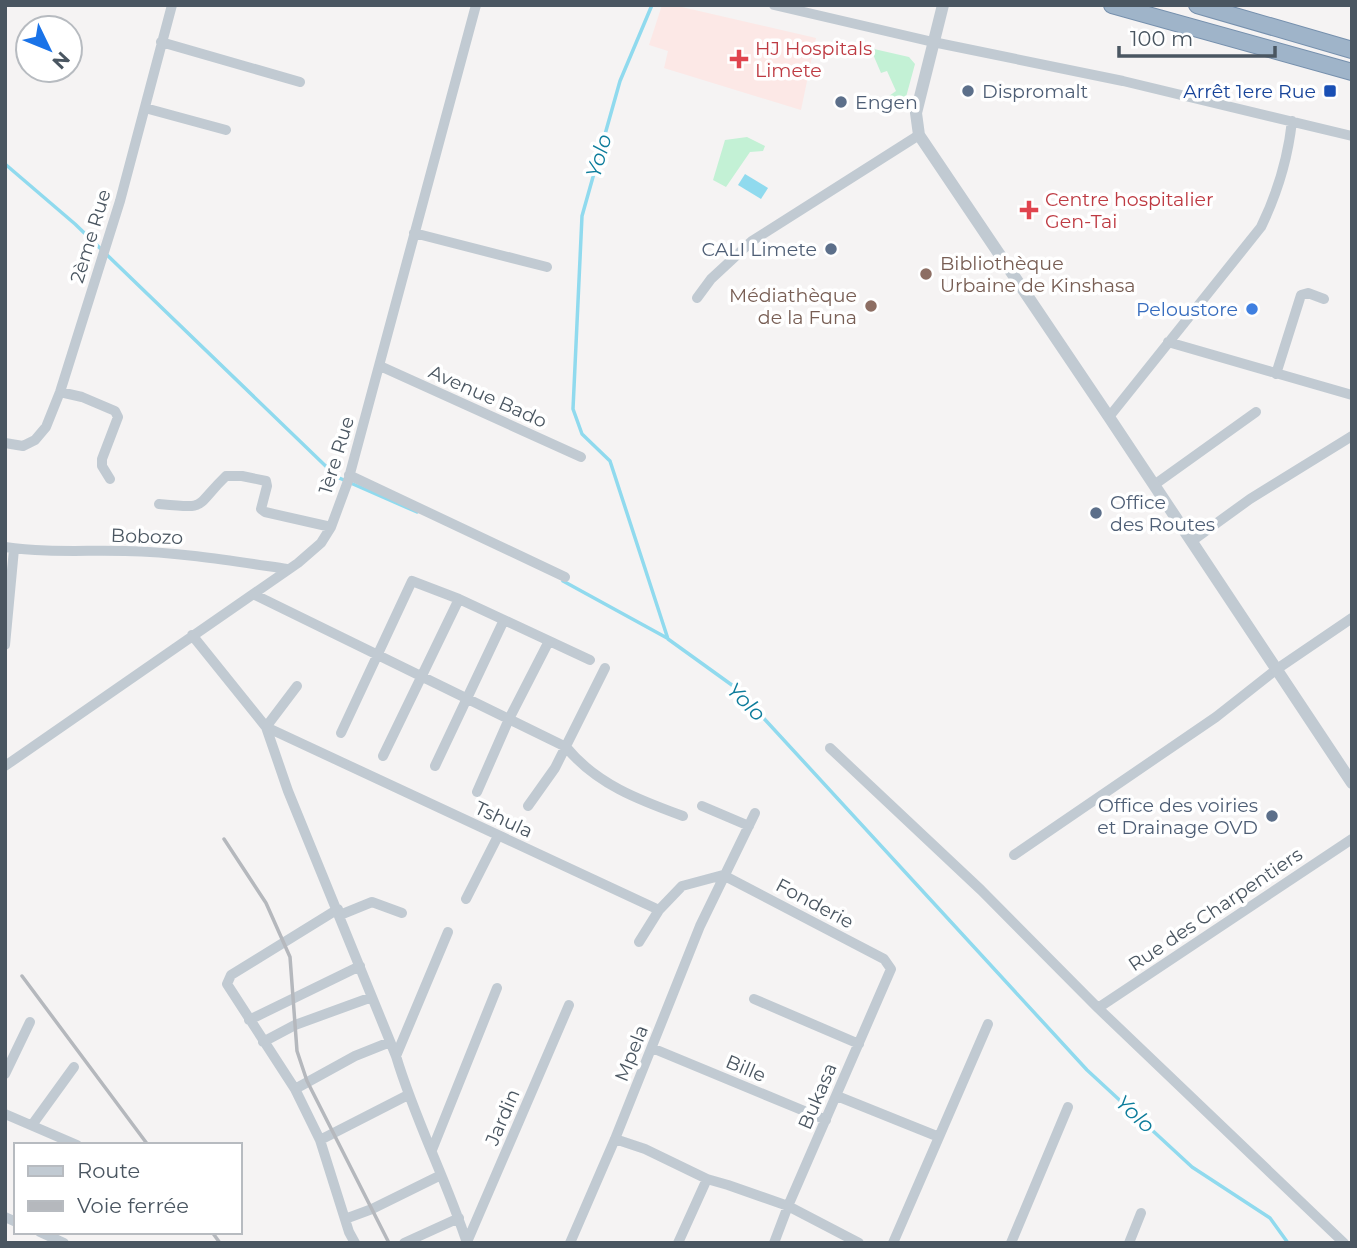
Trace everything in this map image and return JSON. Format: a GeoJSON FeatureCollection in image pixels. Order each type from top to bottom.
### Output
{"type":"FeatureCollection","features":[{"type":"Feature","properties":{"kind":"highway"},"geometry":{"type":"LineString","coordinates":[[1112,5],[1352,72]]}},
{"type":"Feature","properties":{"kind":"highway"},"geometry":{"type":"LineString","coordinates":[[1197,5],[1352,50]]}},
{"type":"Feature","properties":{"kind":"street","name":"2ème Rue"},"geometry":{"type":"LineString","coordinates":[[5,443],[23,446],[36,440],[46,427],[60,392],[120,201],[172,5]]}},
{"type":"Feature","properties":{"kind":"street","name":"1ère Rue"},"geometry":{"type":"LineString","coordinates":[[7,764],[310,555],[331,527],[349,478],[476,5]]}},
{"type":"Feature","properties":{"kind":"street"},"geometry":{"type":"LineString","coordinates":[[774,5],[933,42],[1123,81],[1352,136]]}},
{"type":"Feature","properties":{"kind":"street"},"geometry":{"type":"LineString","coordinates":[[943,5],[916,113],[919,135],[1352,783]]}},
{"type":"Feature","properties":{"kind":"street"},"geometry":{"type":"LineString","coordinates":[[162,42],[300,82]]}},
{"type":"Feature","properties":{"kind":"street"},"geometry":{"type":"LineString","coordinates":[[145,108],[226,130]]}},
{"type":"Feature","properties":{"kind":"street"},"geometry":{"type":"LineString","coordinates":[[1109,417],[1261,227],[1281,174],[1292,121]]}},
{"type":"Feature","properties":{"kind":"street"},"geometry":{"type":"LineString","coordinates":[[697,298],[710,279],[752,241],[919,135]]}},
{"type":"Feature","properties":{"kind":"street"},"geometry":{"type":"LineString","coordinates":[[414,233],[547,267]]}},
{"type":"Feature","properties":{"kind":"street"},"geometry":{"type":"LineString","coordinates":[[1276,374],[1301,295],[1308,293],[1325,299]]}},
{"type":"Feature","properties":{"kind":"street"},"geometry":{"type":"LineString","coordinates":[[1168,342],[1352,396]]}},
{"type":"Feature","properties":{"kind":"street","name":"Avenue Bado"},"geometry":{"type":"LineString","coordinates":[[380,366],[581,457]]}},
{"type":"Feature","properties":{"kind":"street"},"geometry":{"type":"LineString","coordinates":[[60,392],[82,397],[116,411],[118,417],[102,466],[110,479]]}},
{"type":"Feature","properties":{"kind":"street"},"geometry":{"type":"LineString","coordinates":[[1154,485],[1256,412]]}},
{"type":"Feature","properties":{"kind":"street"},"geometry":{"type":"LineString","coordinates":[[1192,541],[1250,499],[1352,436]]}},
{"type":"Feature","properties":{"kind":"street"},"geometry":{"type":"LineString","coordinates":[[159,505],[193,508],[204,502],[226,476],[242,475],[266,481],[261,509],[265,512],[331,527]]}},
{"type":"Feature","properties":{"kind":"street"},"geometry":{"type":"LineString","coordinates":[[349,478],[565,577]]}},
{"type":"Feature","properties":{"kind":"street"},"geometry":{"type":"LineString","coordinates":[[5,645],[10,548]]}},
{"type":"Feature","properties":{"kind":"street","name":"Bobozo"},"geometry":{"type":"LineString","coordinates":[[10,548],[192,555],[287,569]]}},
{"type":"Feature","properties":{"kind":"street"},"geometry":{"type":"LineString","coordinates":[[341,733],[412,581],[459,598],[590,660]]}},
{"type":"Feature","properties":{"kind":"street"},"geometry":{"type":"LineString","coordinates":[[253,594],[566,747],[585,769],[629,796],[683,816]]}},
{"type":"Feature","properties":{"kind":"street"},"geometry":{"type":"LineString","coordinates":[[383,756],[459,598]]}},
{"type":"Feature","properties":{"kind":"street"},"geometry":{"type":"LineString","coordinates":[[1014,855],[1216,717],[1277,669],[1352,618]]}},
{"type":"Feature","properties":{"kind":"street"},"geometry":{"type":"LineString","coordinates":[[435,766],[504,620]]}},
{"type":"Feature","properties":{"kind":"street"},"geometry":{"type":"LineString","coordinates":[[192,635],[266,727],[288,791],[397,1056],[408,1095],[467,1242]]}},
{"type":"Feature","properties":{"kind":"street"},"geometry":{"type":"LineString","coordinates":[[477,792],[509,719],[549,641]]}},
{"type":"Feature","properties":{"kind":"street"},"geometry":{"type":"LineString","coordinates":[[528,806],[555,768],[605,668]]}},
{"type":"Feature","properties":{"kind":"street"},"geometry":{"type":"LineString","coordinates":[[266,727],[297,686]]}},
{"type":"Feature","properties":{"kind":"street","name":"Tshula"},"geometry":{"type":"LineString","coordinates":[[266,727],[659,910]]}},
{"type":"Feature","properties":{"kind":"street"},"geometry":{"type":"LineString","coordinates":[[830,748],[981,890],[1098,1008],[1344,1243]]}},
{"type":"Feature","properties":{"kind":"street"},"geometry":{"type":"LineString","coordinates":[[702,806],[749,826]]}},
{"type":"Feature","properties":{"kind":"street","name":"Mpela"},"geometry":{"type":"LineString","coordinates":[[570,1243],[615,1139],[700,926],[755,813]]}},
{"type":"Feature","properties":{"kind":"street"},"geometry":{"type":"LineString","coordinates":[[466,900],[498,836]]}},
{"type":"Feature","properties":{"kind":"street","name":"Rue des Charpentiers"},"geometry":{"type":"LineString","coordinates":[[1098,1008],[1352,839]]}},
{"type":"Feature","properties":{"kind":"street"},"geometry":{"type":"LineString","coordinates":[[639,942],[659,910],[682,886],[723,875]]}},
{"type":"Feature","properties":{"kind":"street","name":"Fonderie"},"geometry":{"type":"LineString","coordinates":[[723,875],[889,964]]}},
{"type":"Feature","properties":{"kind":"street"},"geometry":{"type":"LineString","coordinates":[[355,1243],[320,1140],[295,1089],[227,984],[231,975],[339,912],[372,902],[402,913]]}},
{"type":"Feature","properties":{"kind":"street"},"geometry":{"type":"LineString","coordinates":[[397,1056],[448,932]]}},
{"type":"Feature","properties":{"kind":"street","name":"Bukasa"},"geometry":{"type":"LineString","coordinates":[[774,1243],[891,969],[889,964]]}},
{"type":"Feature","properties":{"kind":"street"},"geometry":{"type":"LineString","coordinates":[[249,1020],[360,967]]}},
{"type":"Feature","properties":{"kind":"street"},"geometry":{"type":"LineString","coordinates":[[432,1150],[497,988]]}},
{"type":"Feature","properties":{"kind":"street"},"geometry":{"type":"LineString","coordinates":[[263,1042],[295,1025],[372,997]]}},
{"type":"Feature","properties":{"kind":"street"},"geometry":{"type":"LineString","coordinates":[[754,999],[859,1044]]}},
{"type":"Feature","properties":{"kind":"street","name":"Jardin"},"geometry":{"type":"LineString","coordinates":[[467,1242],[569,1005]]}},
{"type":"Feature","properties":{"kind":"street"},"geometry":{"type":"LineString","coordinates":[[5,1074],[30,1023]]}},
{"type":"Feature","properties":{"kind":"street"},"geometry":{"type":"LineString","coordinates":[[893,1243],[988,1024]]}},
{"type":"Feature","properties":{"kind":"street"},"geometry":{"type":"LineString","coordinates":[[295,1089],[355,1056],[390,1042]]}},
{"type":"Feature","properties":{"kind":"street","name":"Bille"},"geometry":{"type":"LineString","coordinates":[[652,1048],[826,1120]]}},
{"type":"Feature","properties":{"kind":"street"},"geometry":{"type":"LineString","coordinates":[[32,1125],[74,1067]]}},
{"type":"Feature","properties":{"kind":"street"},"geometry":{"type":"LineString","coordinates":[[320,1140],[408,1095]]}},
{"type":"Feature","properties":{"kind":"street"},"geometry":{"type":"LineString","coordinates":[[837,1096],[939,1137]]}},
{"type":"Feature","properties":{"kind":"street"},"geometry":{"type":"LineString","coordinates":[[1011,1243],[1068,1107]]}},
{"type":"Feature","properties":{"kind":"street"},"geometry":{"type":"LineString","coordinates":[[5,1114],[72,1143]]}},
{"type":"Feature","properties":{"kind":"street"},"geometry":{"type":"LineString","coordinates":[[615,1139],[645,1149],[707,1180],[788,1206],[859,1243]]}},
{"type":"Feature","properties":{"kind":"street"},"geometry":{"type":"LineString","coordinates":[[345,1219],[372,1209],[441,1175]]}},
{"type":"Feature","properties":{"kind":"street"},"geometry":{"type":"LineString","coordinates":[[678,1243],[707,1180]]}},
{"type":"Feature","properties":{"kind":"street"},"geometry":{"type":"LineString","coordinates":[[1129,1243],[1141,1213]]}},
{"type":"Feature","properties":{"kind":"street"},"geometry":{"type":"LineString","coordinates":[[404,1243],[458,1218]]}},
{"type":"Feature","properties":{"kind":"street"},"geometry":{"type":"LineString","coordinates":[[44,1234],[64,1243]]}},
{"type":"Feature","properties":{"kind":"shaded area","name":"HJ Hospitals Limete"},"geometry":{"type":"Polygon","coordinates":[[[662,5],[673,5],[816,38],[801,110],[664,68],[668,51],[649,45],[662,5]]]}},
{"type":"Feature","properties":{"kind":"green space"},"geometry":{"type":"Polygon","coordinates":[[[874,49],[909,57],[915,64],[903,108],[898,109],[889,96],[896,91],[887,71],[881,73],[872,52],[874,49]]]}},
{"type":"Feature","properties":{"kind":"green space"},"geometry":{"type":"Polygon","coordinates":[[[747,137],[765,146],[763,151],[750,152],[726,187],[713,180],[725,140],[747,137]]]}},
{"type":"Feature","properties":{"kind":"water"},"geometry":{"type":"Polygon","coordinates":[[[745,174],[768,188],[761,199],[738,185],[745,174]]]}},
{"type":"Feature","properties":{"kind":"waterway","name":"Yolo"},"geometry":{"type":"LineString","coordinates":[[652,5],[620,81],[582,216],[573,409],[582,434],[610,461],[668,639],[736,688],[1087,1070],[1192,1167],[1270,1218],[1288,1243]]}},
{"type":"Feature","properties":{"kind":"waterway"},"geometry":{"type":"LineString","coordinates":[[5,164],[75,224],[337,477],[417,512]]}},
{"type":"Feature","properties":{"kind":"waterway"},"geometry":{"type":"LineString","coordinates":[[563,581],[667,638]]}},
{"type":"Feature","properties":{"kind":"railway"},"geometry":{"type":"LineString","coordinates":[[224,839],[266,903],[290,957],[297,1051],[307,1081],[389,1243]]}},
{"type":"Feature","properties":{"kind":"railway"},"geometry":{"type":"LineString","coordinates":[[22,976],[147,1143]]}},
{"type":"Feature","properties":{"kind":"railway"},"geometry":{"type":"LineString","coordinates":[[213,1234],[220,1243]]}},
{"type":"Feature","properties":{"kind":"place","name":"HJ Hospitals Limete"},"geometry":{"type":"Point","coordinates":[739,59]}},
{"type":"Feature","properties":{"kind":"place","name":"Dispromalt"},"geometry":{"type":"Point","coordinates":[968,91]}},
{"type":"Feature","properties":{"kind":"place","name":"Arrêt 1ere Rue"},"geometry":{"type":"Point","coordinates":[1330,91]}},
{"type":"Feature","properties":{"kind":"place","name":"Engen"},"geometry":{"type":"Point","coordinates":[841,102]}},
{"type":"Feature","properties":{"kind":"place","name":"Centre hospitalier Gen-Tai"},"geometry":{"type":"Point","coordinates":[1029,210]}},
{"type":"Feature","properties":{"kind":"place","name":"CALI Limete"},"geometry":{"type":"Point","coordinates":[831,249]}},
{"type":"Feature","properties":{"kind":"place","name":"Bibliothèque Urbaine de Kinshasa"},"geometry":{"type":"Point","coordinates":[926,274]}},
{"type":"Feature","properties":{"kind":"place","name":"Médiathèque de la Funa"},"geometry":{"type":"Point","coordinates":[871,306]}},
{"type":"Feature","properties":{"kind":"place","name":"Peloustore"},"geometry":{"type":"Point","coordinates":[1252,309]}},
{"type":"Feature","properties":{"kind":"place","name":"Office des Routes"},"geometry":{"type":"Point","coordinates":[1096,513]}},
{"type":"Feature","properties":{"kind":"place","name":"Office des voiries et Drainage OVD"},"geometry":{"type":"Point","coordinates":[1272,816]}}]}
